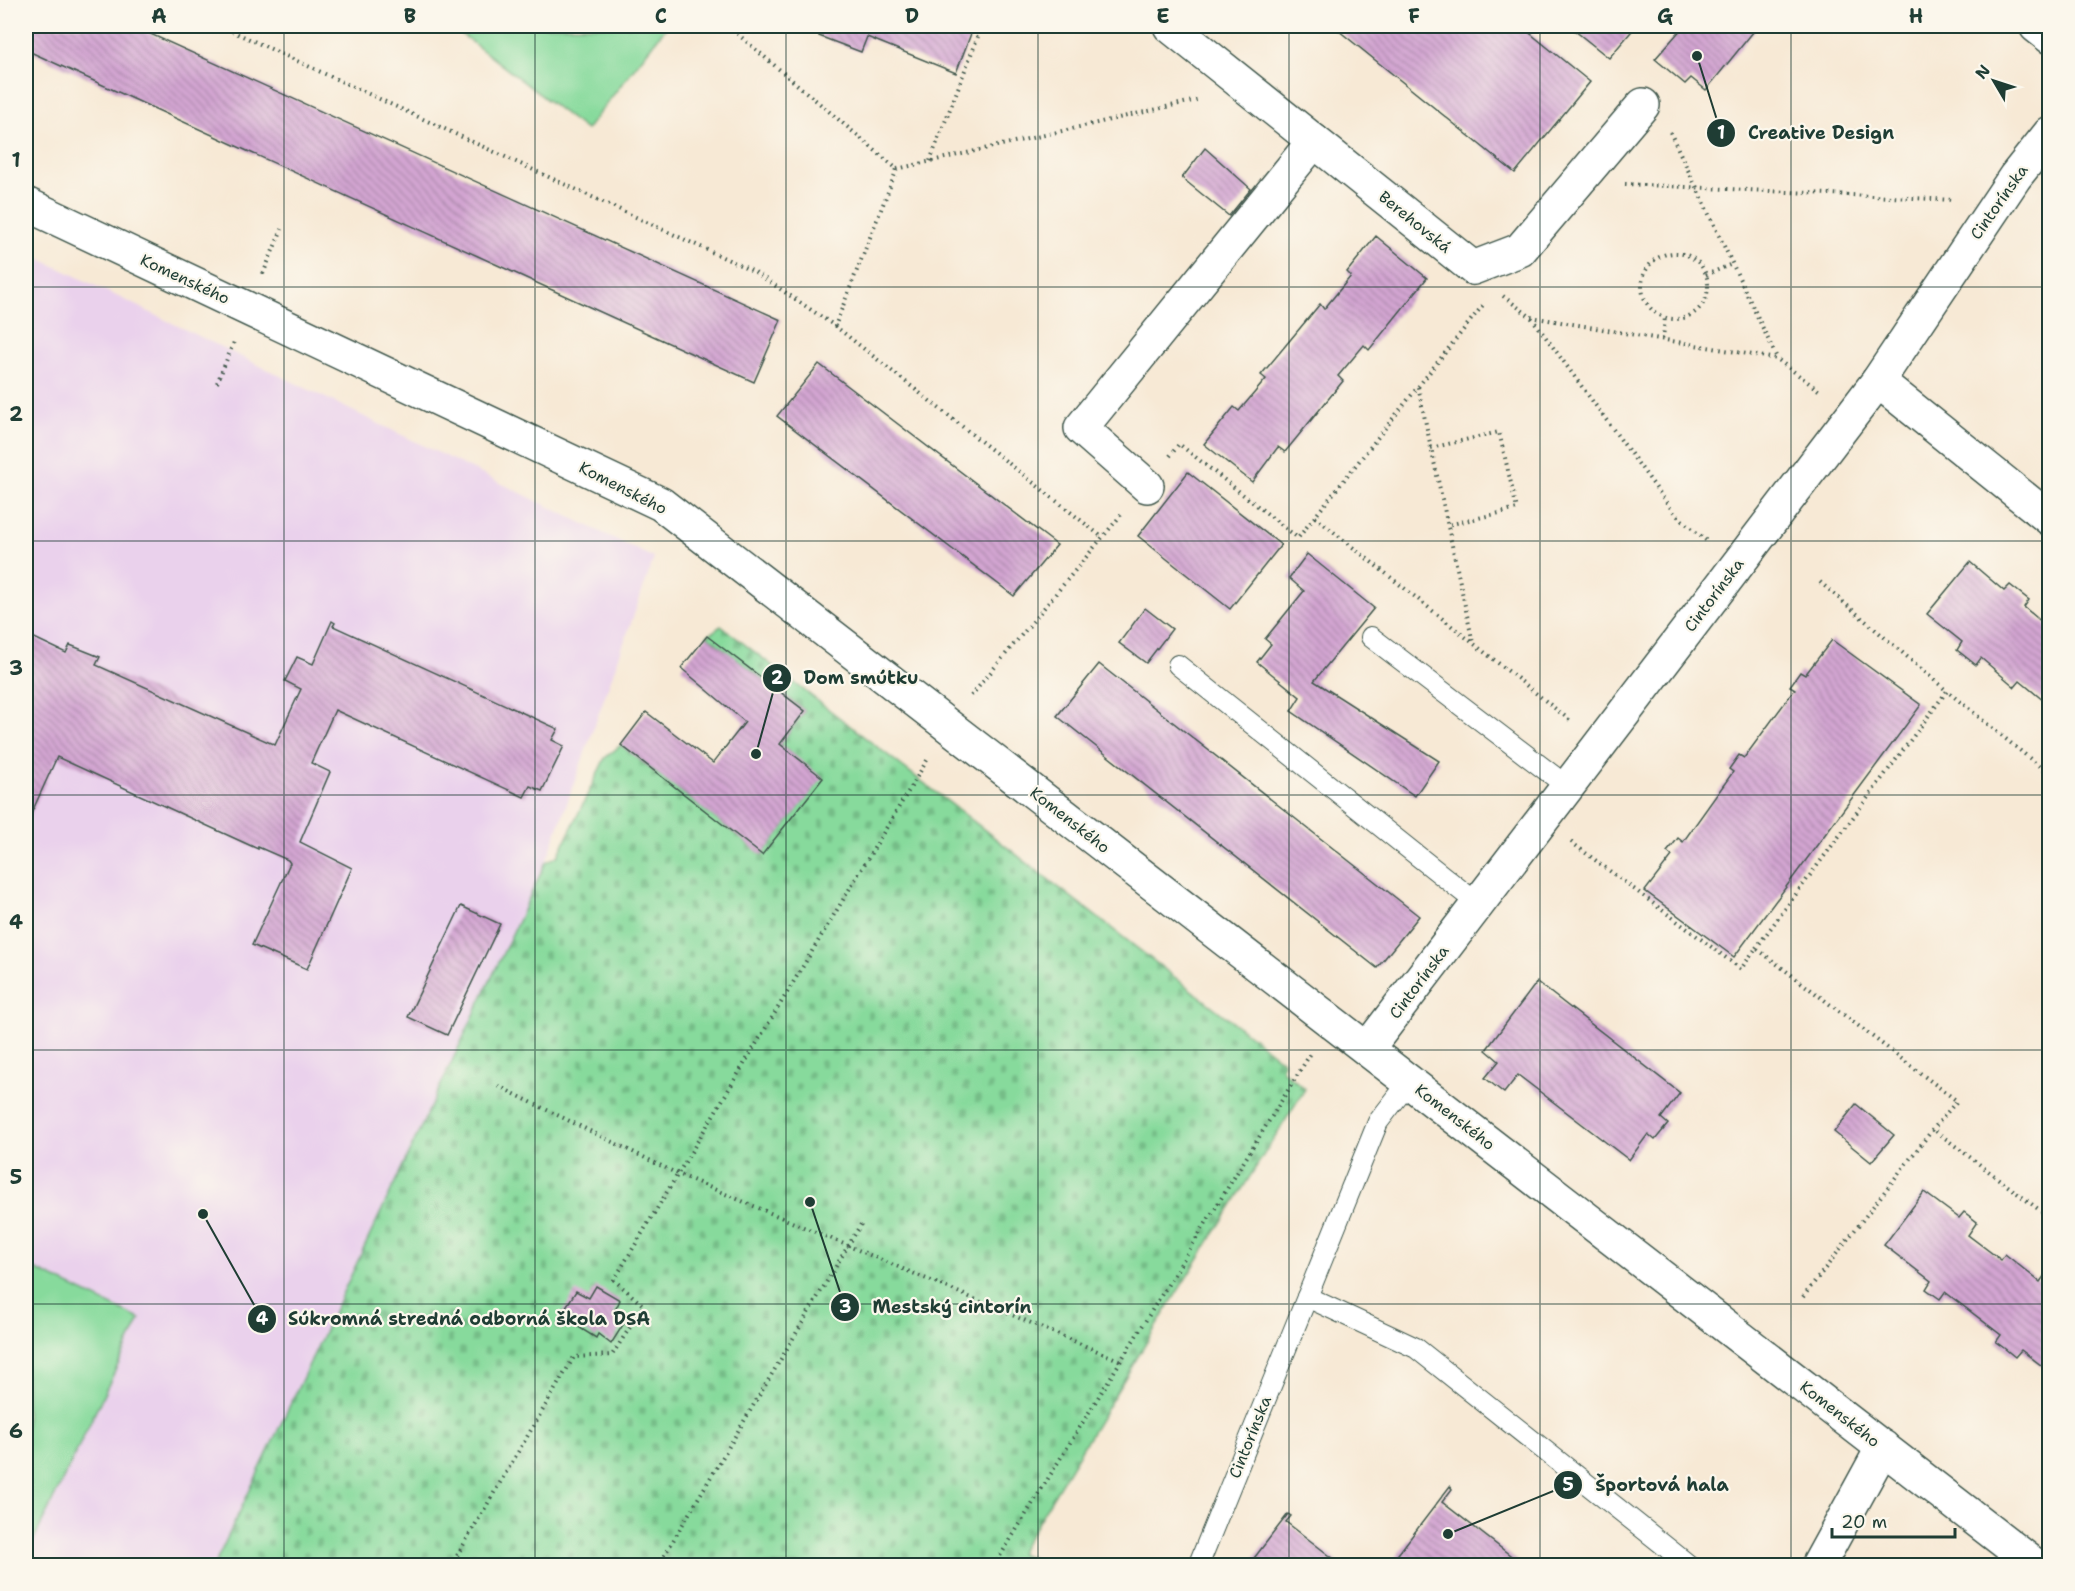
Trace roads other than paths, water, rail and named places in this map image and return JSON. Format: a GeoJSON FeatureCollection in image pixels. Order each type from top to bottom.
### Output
{"type":"FeatureCollection","features":[{"type":"Feature","properties":{"kind":"street","name":"Berehovská"},"geometry":{"type":"LineString","coordinates":[[1170,26],[1473,268],[1483,272],[1520,250],[1643,105]]}},
{"type":"Feature","properties":{"kind":"street"},"geometry":{"type":"LineString","coordinates":[[2036,26],[2049,37]]}},
{"type":"Feature","properties":{"kind":"street","name":"Cintorínska"},"geometry":{"type":"LineString","coordinates":[[1367,1050],[1852,416],[2015,177],[2049,133]]}},
{"type":"Feature","properties":{"kind":"street"},"geometry":{"type":"LineString","coordinates":[[1147,486],[1082,428],[1314,141]]}},
{"type":"Feature","properties":{"kind":"street","name":"Komenského"},"geometry":{"type":"LineString","coordinates":[[26,204],[661,504],[2036,1566]]}},
{"type":"Feature","properties":{"kind":"street"},"geometry":{"type":"LineString","coordinates":[[1878,381],[2049,519]]}},
{"type":"Feature","properties":{"kind":"street"},"geometry":{"type":"LineString","coordinates":[[1818,1566],[1882,1447]]}},
{"type":"Feature","properties":{"kind":"lane"},"geometry":{"type":"LineString","coordinates":[[1371,637],[1568,787]]}},
{"type":"Feature","properties":{"kind":"lane"},"geometry":{"type":"LineString","coordinates":[[1179,665],[1478,904]]}},
{"type":"Feature","properties":{"kind":"lane","name":"Cintorínska"},"geometry":{"type":"LineString","coordinates":[[1198,1566],[1378,1122],[1409,1082]]}},
{"type":"Feature","properties":{"kind":"lane"},"geometry":{"type":"LineString","coordinates":[[1307,1297],[1416,1348],[1690,1566]]}},
{"type":"Feature","properties":{"kind":"place","name":"Creative Design"},"geometry":{"type":"Point","coordinates":[1697,56]}},
{"type":"Feature","properties":{"kind":"place","name":"Dom smútku"},"geometry":{"type":"Point","coordinates":[756,754]}},
{"type":"Feature","properties":{"kind":"place","name":"Mestský cintorín"},"geometry":{"type":"Point","coordinates":[810,1202]}},
{"type":"Feature","properties":{"kind":"place","name":"Súkromná stredná odborná škola DSA"},"geometry":{"type":"Point","coordinates":[203,1214]}},
{"type":"Feature","properties":{"kind":"place","name":"Športová hala"},"geometry":{"type":"Point","coordinates":[1448,1534]}}]}
